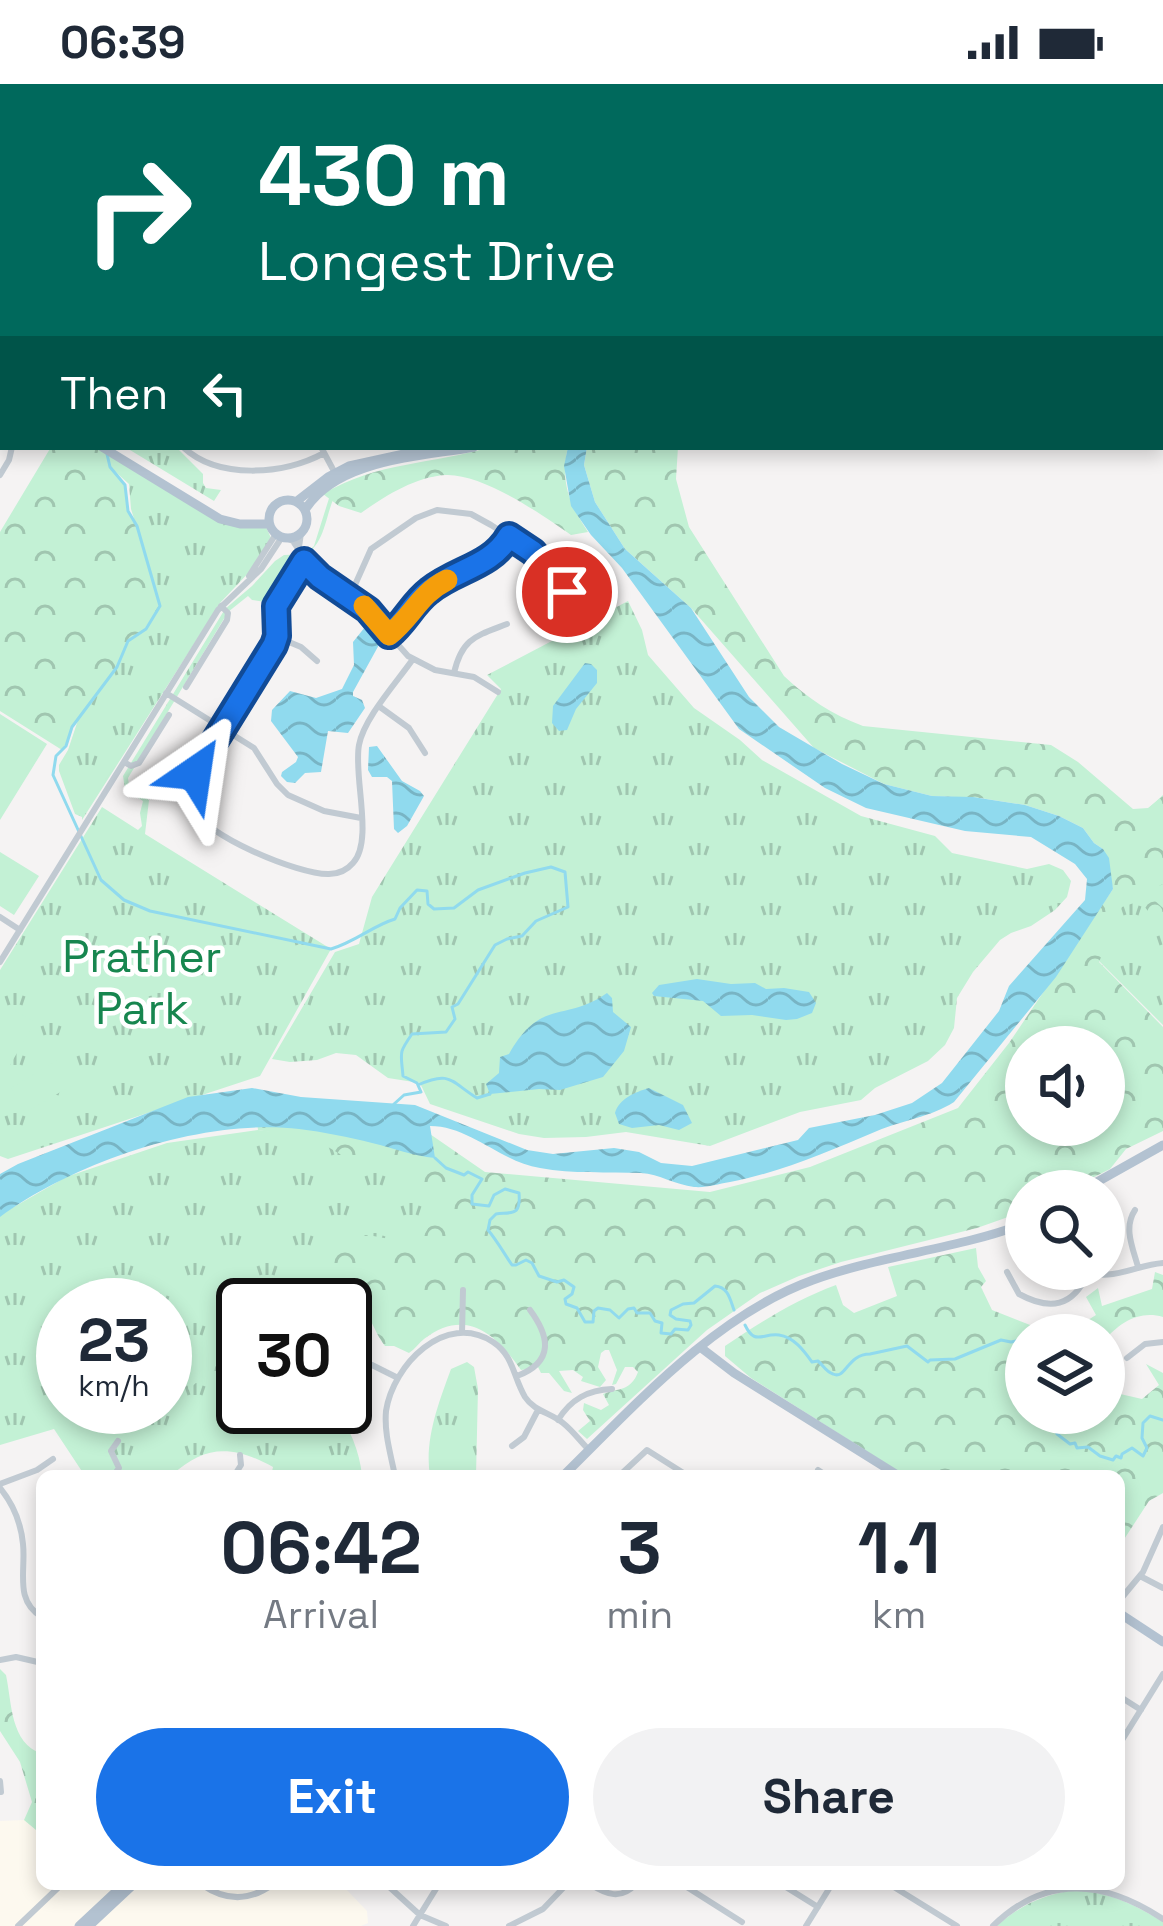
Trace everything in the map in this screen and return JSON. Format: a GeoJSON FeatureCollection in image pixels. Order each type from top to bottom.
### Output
{"type":"FeatureCollection","features":[{"type":"Feature","properties":{"kind":"main road"},"geometry":{"type":"LineString","coordinates":[[107,450],[206,510],[233,518],[276,530],[301,533],[307,520],[301,506],[290,499],[273,506],[276,530]]}},
{"type":"Feature","properties":{"kind":"main road"},"geometry":{"type":"LineString","coordinates":[[301,506],[336,475],[406,453],[440,450]]}},
{"type":"Feature","properties":{"kind":"main road"},"geometry":{"type":"LineString","coordinates":[[1121,1170],[1163,1148]]}},
{"type":"Feature","properties":{"kind":"main road"},"geometry":{"type":"LineString","coordinates":[[1125,1171],[1163,1148]]}},
{"type":"Feature","properties":{"kind":"main road"},"geometry":{"type":"LineString","coordinates":[[569,1470],[700,1347],[747,1312],[804,1283],[1005,1228]]}},
{"type":"Feature","properties":{"kind":"main road"},"geometry":{"type":"LineString","coordinates":[[700,1347],[889,1470]]}},
{"type":"Feature","properties":{"kind":"main road"},"geometry":{"type":"LineString","coordinates":[[1125,1617],[1163,1642]]}},
{"type":"Feature","properties":{"kind":"main road"},"geometry":{"type":"LineString","coordinates":[[79,1926],[118,1890]]}},
{"type":"Feature","properties":{"kind":"main road"},"geometry":{"type":"LineString","coordinates":[[89,1926],[128,1890]]}},
{"type":"Feature","properties":{"kind":"street"},"geometry":{"type":"LineString","coordinates":[[187,450],[205,463],[230,470],[294,467],[322,450],[336,475]]}},
{"type":"Feature","properties":{"kind":"street"},"geometry":{"type":"LineString","coordinates":[[350,596],[371,549],[436,510],[470,514],[509,536],[533,552],[567,592]]}},
{"type":"Feature","properties":{"kind":"street"},"geometry":{"type":"LineString","coordinates":[[0,962],[221,606],[257,567],[276,530],[293,541],[320,577],[368,610],[413,659],[435,670],[474,677],[498,692]]}},
{"type":"Feature","properties":{"kind":"street"},"geometry":{"type":"LineString","coordinates":[[301,533],[298,543],[303,558],[276,606],[277,638],[189,785],[196,816],[260,856],[328,874],[345,870],[358,857],[362,844],[359,746],[363,732],[413,659]]}},
{"type":"Feature","properties":{"kind":"street"},"geometry":{"type":"LineString","coordinates":[[389,635],[427,592],[493,557],[509,536]]}},
{"type":"Feature","properties":{"kind":"street"},"geometry":{"type":"LineString","coordinates":[[186,687],[228,619],[221,606]]}},
{"type":"Feature","properties":{"kind":"street"},"geometry":{"type":"LineString","coordinates":[[454,673],[468,641],[507,624]]}},
{"type":"Feature","properties":{"kind":"street"},"geometry":{"type":"LineString","coordinates":[[277,638],[302,647],[317,661]]}},
{"type":"Feature","properties":{"kind":"street"},"geometry":{"type":"LineString","coordinates":[[166,693],[257,752],[285,793],[324,812],[361,818]]}},
{"type":"Feature","properties":{"kind":"street"},"geometry":{"type":"LineString","coordinates":[[380,707],[409,728],[425,753]]}},
{"type":"Feature","properties":{"kind":"street"},"geometry":{"type":"LineString","coordinates":[[124,762],[139,763],[169,715]]}},
{"type":"Feature","properties":{"kind":"street"},"geometry":{"type":"LineString","coordinates":[[0,917],[20,930]]}},
{"type":"Feature","properties":{"kind":"street"},"geometry":{"type":"LineString","coordinates":[[1135,1210],[1128,1229],[1138,1267]]}},
{"type":"Feature","properties":{"kind":"street"},"geometry":{"type":"LineString","coordinates":[[1125,1271],[1163,1263]]}},
{"type":"Feature","properties":{"kind":"street"},"geometry":{"type":"LineString","coordinates":[[462,1333],[463,1290]]}},
{"type":"Feature","properties":{"kind":"street"},"geometry":{"type":"LineString","coordinates":[[1017,1290],[1047,1304],[1060,1303],[1076,1290]]}},
{"type":"Feature","properties":{"kind":"street"},"geometry":{"type":"LineString","coordinates":[[517,1376],[535,1367],[544,1350],[543,1330],[530,1310]]}},
{"type":"Feature","properties":{"kind":"street"},"geometry":{"type":"LineString","coordinates":[[394,1470],[386,1426],[388,1401],[398,1378],[428,1345],[462,1333],[482,1336],[499,1346],[511,1361],[527,1400],[558,1420],[589,1450]]}},
{"type":"Feature","properties":{"kind":"street"},"geometry":{"type":"LineString","coordinates":[[1127,1358],[1145,1344],[1163,1342]]}},
{"type":"Feature","properties":{"kind":"street"},"geometry":{"type":"LineString","coordinates":[[372,1364],[398,1378]]}},
{"type":"Feature","properties":{"kind":"street"},"geometry":{"type":"LineString","coordinates":[[558,1420],[580,1396],[612,1389]]}},
{"type":"Feature","properties":{"kind":"street"},"geometry":{"type":"LineString","coordinates":[[512,1446],[524,1437],[538,1410]]}},
{"type":"Feature","properties":{"kind":"street"},"geometry":{"type":"LineString","coordinates":[[118,1442],[111,1448],[118,1470]]}},
{"type":"Feature","properties":{"kind":"street"},"geometry":{"type":"LineString","coordinates":[[625,1470],[646,1450],[678,1470]]}},
{"type":"Feature","properties":{"kind":"street"},"geometry":{"type":"LineString","coordinates":[[238,1470],[240,1455]]}},
{"type":"Feature","properties":{"kind":"street"},"geometry":{"type":"LineString","coordinates":[[37,1470],[53,1459]]}},
{"type":"Feature","properties":{"kind":"street"},"geometry":{"type":"LineString","coordinates":[[36,1470],[2,1484],[22,1533],[25,1600],[36,1613]]}},
{"type":"Feature","properties":{"kind":"street"},"geometry":{"type":"LineString","coordinates":[[1125,1594],[1140,1576],[1163,1527]]}},
{"type":"Feature","properties":{"kind":"street"},"geometry":{"type":"LineString","coordinates":[[1140,1576],[1163,1588]]}},
{"type":"Feature","properties":{"kind":"street"},"geometry":{"type":"LineString","coordinates":[[0,1660],[13,1657],[36,1662]]}},
{"type":"Feature","properties":{"kind":"street"},"geometry":{"type":"LineString","coordinates":[[1125,1735],[1163,1674]]}},
{"type":"Feature","properties":{"kind":"street"},"geometry":{"type":"LineString","coordinates":[[1125,1700],[1141,1710]]}},
{"type":"Feature","properties":{"kind":"street"},"geometry":{"type":"LineString","coordinates":[[0,1781],[1,1792]]}},
{"type":"Feature","properties":{"kind":"street"},"geometry":{"type":"LineString","coordinates":[[18,1926],[56,1890]]}},
{"type":"Feature","properties":{"kind":"street"},"geometry":{"type":"LineString","coordinates":[[209,1890],[233,1898],[262,1890]]}},
{"type":"Feature","properties":{"kind":"street"},"geometry":{"type":"LineString","coordinates":[[393,1890],[420,1915],[446,1926]]}},
{"type":"Feature","properties":{"kind":"street"},"geometry":{"type":"LineString","coordinates":[[413,1926],[435,1890]]}},
{"type":"Feature","properties":{"kind":"street"},"geometry":{"type":"LineString","coordinates":[[509,1926],[540,1912],[561,1890]]}},
{"type":"Feature","properties":{"kind":"street"},"geometry":{"type":"LineString","coordinates":[[601,1890],[615,1895],[629,1890]]}},
{"type":"Feature","properties":{"kind":"street"},"geometry":{"type":"LineString","coordinates":[[691,1890],[742,1922]]}},
{"type":"Feature","properties":{"kind":"street"},"geometry":{"type":"LineString","coordinates":[[791,1890],[818,1907]]}},
{"type":"Feature","properties":{"kind":"street"},"geometry":{"type":"LineString","coordinates":[[806,1926],[828,1890]]}},
{"type":"Feature","properties":{"kind":"street"},"geometry":{"type":"LineString","coordinates":[[899,1890],[957,1926]]}},
{"type":"Feature","properties":{"kind":"street"},"geometry":{"type":"LineString","coordinates":[[905,1894],[907,1890]]}},
{"type":"Feature","properties":{"kind":"street"},"geometry":{"type":"LineString","coordinates":[[993,1926],[1018,1905],[1062,1890]]}},
{"type":"Feature","properties":{"kind":"street"},"geometry":{"type":"LineString","coordinates":[[1125,1890],[1162,1917]]}},
{"type":"Feature","properties":{"kind":"shaded area"},"geometry":{"type":"Polygon","coordinates":[[[36,1796],[36,1890],[116,1890],[77,1926],[0,1926],[0,1821],[24,1820],[36,1796]]]}},
{"type":"Feature","properties":{"kind":"shaded area"},"geometry":{"type":"Polygon","coordinates":[[[132,1890],[347,1890],[367,1911],[368,1923],[361,1926],[93,1926],[132,1890]]]}},
{"type":"Feature","properties":{"kind":"green space"},"geometry":{"type":"Polygon","coordinates":[[[49,450],[102,450],[124,483],[128,511],[137,526],[160,606],[143,631],[128,641],[117,667],[72,728],[62,750],[0,711],[0,532],[49,450]]]}},
{"type":"Feature","properties":{"kind":"green space"},"geometry":{"type":"Polygon","coordinates":[[[130,450],[179,450],[203,474],[206,488],[221,490],[214,501],[130,450]]]}},
{"type":"Feature","properties":{"kind":"green space"},"geometry":{"type":"Polygon","coordinates":[[[568,450],[568,492],[588,532],[571,535],[511,496],[460,476],[412,483],[361,513],[323,494],[385,469],[468,453],[568,450]]]}},
{"type":"Feature","properties":{"kind":"green space"},"geometry":{"type":"Polygon","coordinates":[[[586,450],[678,450],[676,479],[689,527],[784,676],[811,699],[863,726],[1051,745],[1133,809],[1148,808],[1163,796],[1163,884],[1145,892],[1163,908],[1163,924],[1140,901],[1122,907],[1099,962],[1163,1027],[1163,1131],[1126,1149],[1108,1170],[1005,1170],[1005,1218],[841,1262],[760,1293],[707,1330],[587,1439],[578,1431],[590,1421],[584,1403],[601,1410],[609,1405],[603,1394],[628,1386],[638,1372],[633,1367],[625,1367],[612,1385],[617,1370],[605,1350],[598,1367],[606,1380],[600,1387],[581,1381],[583,1377],[573,1370],[559,1371],[572,1393],[538,1367],[521,1370],[501,1345],[467,1325],[439,1330],[409,1353],[385,1346],[372,1322],[372,1278],[311,1278],[342,1239],[366,1235],[419,1244],[430,1225],[448,1224],[451,1213],[375,1155],[357,1164],[316,1140],[258,1130],[257,1121],[427,1132],[485,1172],[710,1192],[810,1167],[958,1108],[1005,1048],[1005,1146],[1125,1146],[1125,1026],[1020,1026],[1113,889],[1103,849],[1083,828],[1059,816],[1025,805],[932,796],[884,784],[814,748],[691,608],[625,549],[595,502],[584,465],[586,450]]]}},
{"type":"Feature","properties":{"kind":"green space"},"geometry":{"type":"Polygon","coordinates":[[[107,453],[218,519],[266,527],[271,538],[253,568],[220,603],[82,820],[75,814],[59,765],[79,717],[117,667],[128,641],[156,615],[159,599],[131,509],[129,484],[110,467],[107,453]]]}},
{"type":"Feature","properties":{"kind":"green space","name":"Prather Park"},"geometry":{"type":"Polygon","coordinates":[[[497,463],[334,497],[317,543],[312,550],[304,556],[294,559],[272,603],[248,596],[228,612],[128,778],[129,786],[149,800],[145,834],[331,949],[260,1076],[8,1159],[0,1156],[0,970],[102,807],[138,830],[142,826],[143,801],[125,789],[123,776],[225,609],[275,561],[284,555],[305,554],[314,546],[331,492],[497,463]]]}},
{"type":"Feature","properties":{"kind":"green space"},"geometry":{"type":"Polygon","coordinates":[[[628,601],[648,655],[694,708],[762,760],[861,816],[935,836],[952,853],[1027,869],[1049,864],[1063,870],[1071,881],[1067,897],[1031,926],[1000,940],[957,998],[954,1028],[928,1061],[861,1100],[800,1112],[710,1146],[626,1132],[544,1138],[519,1134],[430,1104],[420,1083],[388,1078],[356,1055],[336,1053],[290,1062],[272,1059],[335,952],[359,944],[372,897],[501,689],[487,675],[628,601]]]}},
{"type":"Feature","properties":{"kind":"green space"},"geometry":{"type":"Polygon","coordinates":[[[0,714],[47,744],[0,820],[0,714]]]}},
{"type":"Feature","properties":{"kind":"green space"},"geometry":{"type":"Polygon","coordinates":[[[1163,795],[1163,1025],[1090,952],[1140,816],[1163,795]]]}},
{"type":"Feature","properties":{"kind":"green space"},"geometry":{"type":"Polygon","coordinates":[[[0,852],[39,876],[14,915],[0,906],[0,852]]]}},
{"type":"Feature","properties":{"kind":"green space"},"geometry":{"type":"Polygon","coordinates":[[[7,1006],[35,1022],[6,1072],[0,1069],[0,1017],[7,1006]]]}},
{"type":"Feature","properties":{"kind":"green space"},"geometry":{"type":"Polygon","coordinates":[[[59,1059],[74,1084],[25,1113],[11,1088],[59,1059]]]}},
{"type":"Feature","properties":{"kind":"green space"},"geometry":{"type":"Polygon","coordinates":[[[258,1130],[325,1138],[398,1157],[464,1217],[439,1256],[372,1280],[216,1278],[216,1434],[350,1434],[361,1470],[272,1470],[259,1460],[220,1451],[196,1458],[179,1470],[81,1470],[57,1434],[192,1434],[192,1278],[36,1278],[37,1434],[0,1445],[0,1215],[66,1177],[167,1143],[258,1130]]]}},
{"type":"Feature","properties":{"kind":"green space"},"geometry":{"type":"Polygon","coordinates":[[[976,1248],[986,1281],[981,1287],[992,1310],[1005,1315],[1005,1434],[1125,1434],[1125,1395],[1142,1399],[1159,1385],[1146,1364],[1163,1373],[1163,1493],[1149,1501],[1125,1538],[1125,1470],[897,1470],[751,1378],[725,1356],[725,1346],[779,1312],[836,1285],[843,1305],[854,1313],[897,1296],[888,1267],[976,1248]]]}},
{"type":"Feature","properties":{"kind":"green space"},"geometry":{"type":"Polygon","coordinates":[[[1155,1272],[1163,1275],[1163,1317],[1125,1323],[1125,1314],[1095,1314],[1086,1297],[1098,1290],[1102,1306],[1152,1289],[1155,1272]]]}},
{"type":"Feature","properties":{"kind":"green space"},"geometry":{"type":"Polygon","coordinates":[[[216,1356],[216,1383],[205,1375],[192,1386],[193,1369],[216,1356]]]}},
{"type":"Feature","properties":{"kind":"green space"},"geometry":{"type":"Polygon","coordinates":[[[467,1362],[474,1367],[476,1470],[430,1470],[431,1435],[451,1369],[467,1362]]]}},
{"type":"Feature","properties":{"kind":"green space"},"geometry":{"type":"Polygon","coordinates":[[[0,1669],[6,1675],[18,1732],[36,1751],[36,1830],[24,1820],[32,1802],[20,1762],[0,1731],[0,1669]]]}},
{"type":"Feature","properties":{"kind":"green space"},"geometry":{"type":"Polygon","coordinates":[[[1074,1890],[1121,1900],[1163,1926],[997,1926],[1032,1902],[1074,1890]]]}},
{"type":"Feature","properties":{"kind":"water"},"geometry":{"type":"Polygon","coordinates":[[[567,450],[586,450],[584,465],[595,502],[625,549],[691,608],[749,697],[779,727],[884,784],[932,796],[1025,805],[1083,828],[1109,858],[1113,889],[1056,977],[1016,1026],[1005,1026],[1005,1040],[954,1102],[749,1178],[694,1187],[648,1174],[540,1168],[459,1132],[430,1126],[435,1158],[327,1133],[262,1127],[183,1137],[142,1148],[65,1178],[0,1217],[0,1174],[188,1097],[252,1088],[301,1097],[415,1105],[527,1150],[553,1154],[614,1148],[639,1152],[661,1163],[692,1166],[798,1140],[809,1128],[912,1103],[942,1083],[999,1011],[1009,986],[1085,900],[1087,879],[1075,864],[1031,837],[965,831],[866,808],[825,788],[739,729],[571,506],[564,466],[567,450]]]}},
{"type":"Feature","properties":{"kind":"water"},"geometry":{"type":"Polygon","coordinates":[[[365,627],[380,643],[353,692],[365,708],[348,733],[328,731],[321,772],[287,782],[282,772],[298,757],[271,721],[272,710],[290,691],[316,698],[342,689],[354,665],[353,642],[365,627]]]}},
{"type":"Feature","properties":{"kind":"water"},"geometry":{"type":"Polygon","coordinates":[[[585,663],[597,670],[597,683],[576,709],[567,730],[559,731],[552,723],[553,706],[585,663]]]}},
{"type":"Feature","properties":{"kind":"water"},"geometry":{"type":"Polygon","coordinates":[[[377,746],[402,781],[424,796],[398,833],[392,781],[372,777],[368,770],[369,747],[377,746]]]}},
{"type":"Feature","properties":{"kind":"water"},"geometry":{"type":"Polygon","coordinates":[[[697,979],[809,992],[816,1003],[812,1013],[786,1020],[721,1016],[703,1001],[652,993],[659,985],[697,979]]]}},
{"type":"Feature","properties":{"kind":"water"},"geometry":{"type":"Polygon","coordinates":[[[607,993],[613,1012],[631,1027],[624,1051],[603,1077],[560,1090],[490,1094],[486,1084],[499,1073],[500,1057],[509,1054],[532,1025],[607,993]]]}},
{"type":"Feature","properties":{"kind":"water"},"geometry":{"type":"Polygon","coordinates":[[[649,1088],[683,1105],[692,1123],[679,1130],[619,1124],[615,1113],[620,1104],[649,1088]]]}},
{"type":"Feature","properties":{"kind":"waterway"},"geometry":{"type":"LineString","coordinates":[[107,454],[110,467],[125,485],[128,511],[137,526],[160,606],[146,629],[128,641],[117,667],[56,756],[53,775],[101,880],[124,900],[150,911],[331,949],[395,919],[417,890],[427,891],[428,904],[434,909],[454,908],[478,890],[525,873],[551,867],[565,872],[568,907],[536,921],[522,936],[495,945],[452,1007],[455,1019],[446,1032],[412,1034],[402,1054],[403,1076],[417,1083],[421,1092],[404,1095],[394,1104]]}},
{"type":"Feature","properties":{"kind":"waterway"},"geometry":{"type":"LineString","coordinates":[[418,1085],[444,1078],[477,1098],[490,1094]]}},
{"type":"Feature","properties":{"kind":"waterway"},"geometry":{"type":"LineString","coordinates":[[435,1158],[446,1168],[482,1179],[472,1204],[489,1206],[494,1195],[505,1189],[519,1193],[517,1209],[496,1214],[488,1230],[512,1265],[526,1260],[539,1276],[564,1280],[574,1287],[566,1304],[577,1308],[585,1322],[593,1322],[598,1308],[619,1318],[634,1308],[662,1323],[661,1333],[688,1330],[690,1321],[676,1319],[671,1310],[694,1303],[715,1286],[726,1291],[734,1310]]}},
{"type":"Feature","properties":{"kind":"waterway"},"geometry":{"type":"LineString","coordinates":[[745,1325],[756,1337],[789,1339],[812,1362],[818,1361],[837,1375],[862,1355],[907,1346],[928,1362],[955,1359],[1005,1341]]}},
{"type":"Feature","properties":{"kind":"waterway"},"geometry":{"type":"LineString","coordinates":[[1057,1434],[1077,1448],[1088,1447],[1113,1460],[1132,1448],[1143,1456],[1147,1448],[1143,1423],[1150,1416],[1163,1420]]}},
{"type":"Feature","properties":{"kind":"slow traffic"},"geometry":{"type":"LineString","coordinates":[[364,606],[389,635],[421,598],[447,580]]}},
{"type":"Feature","properties":{"kind":"route"},"geometry":{"type":"LineString","coordinates":[[195,773],[274,645],[276,606],[304,561],[368,610],[389,635],[427,592],[493,557],[509,536],[533,552],[567,592]]}}]}
